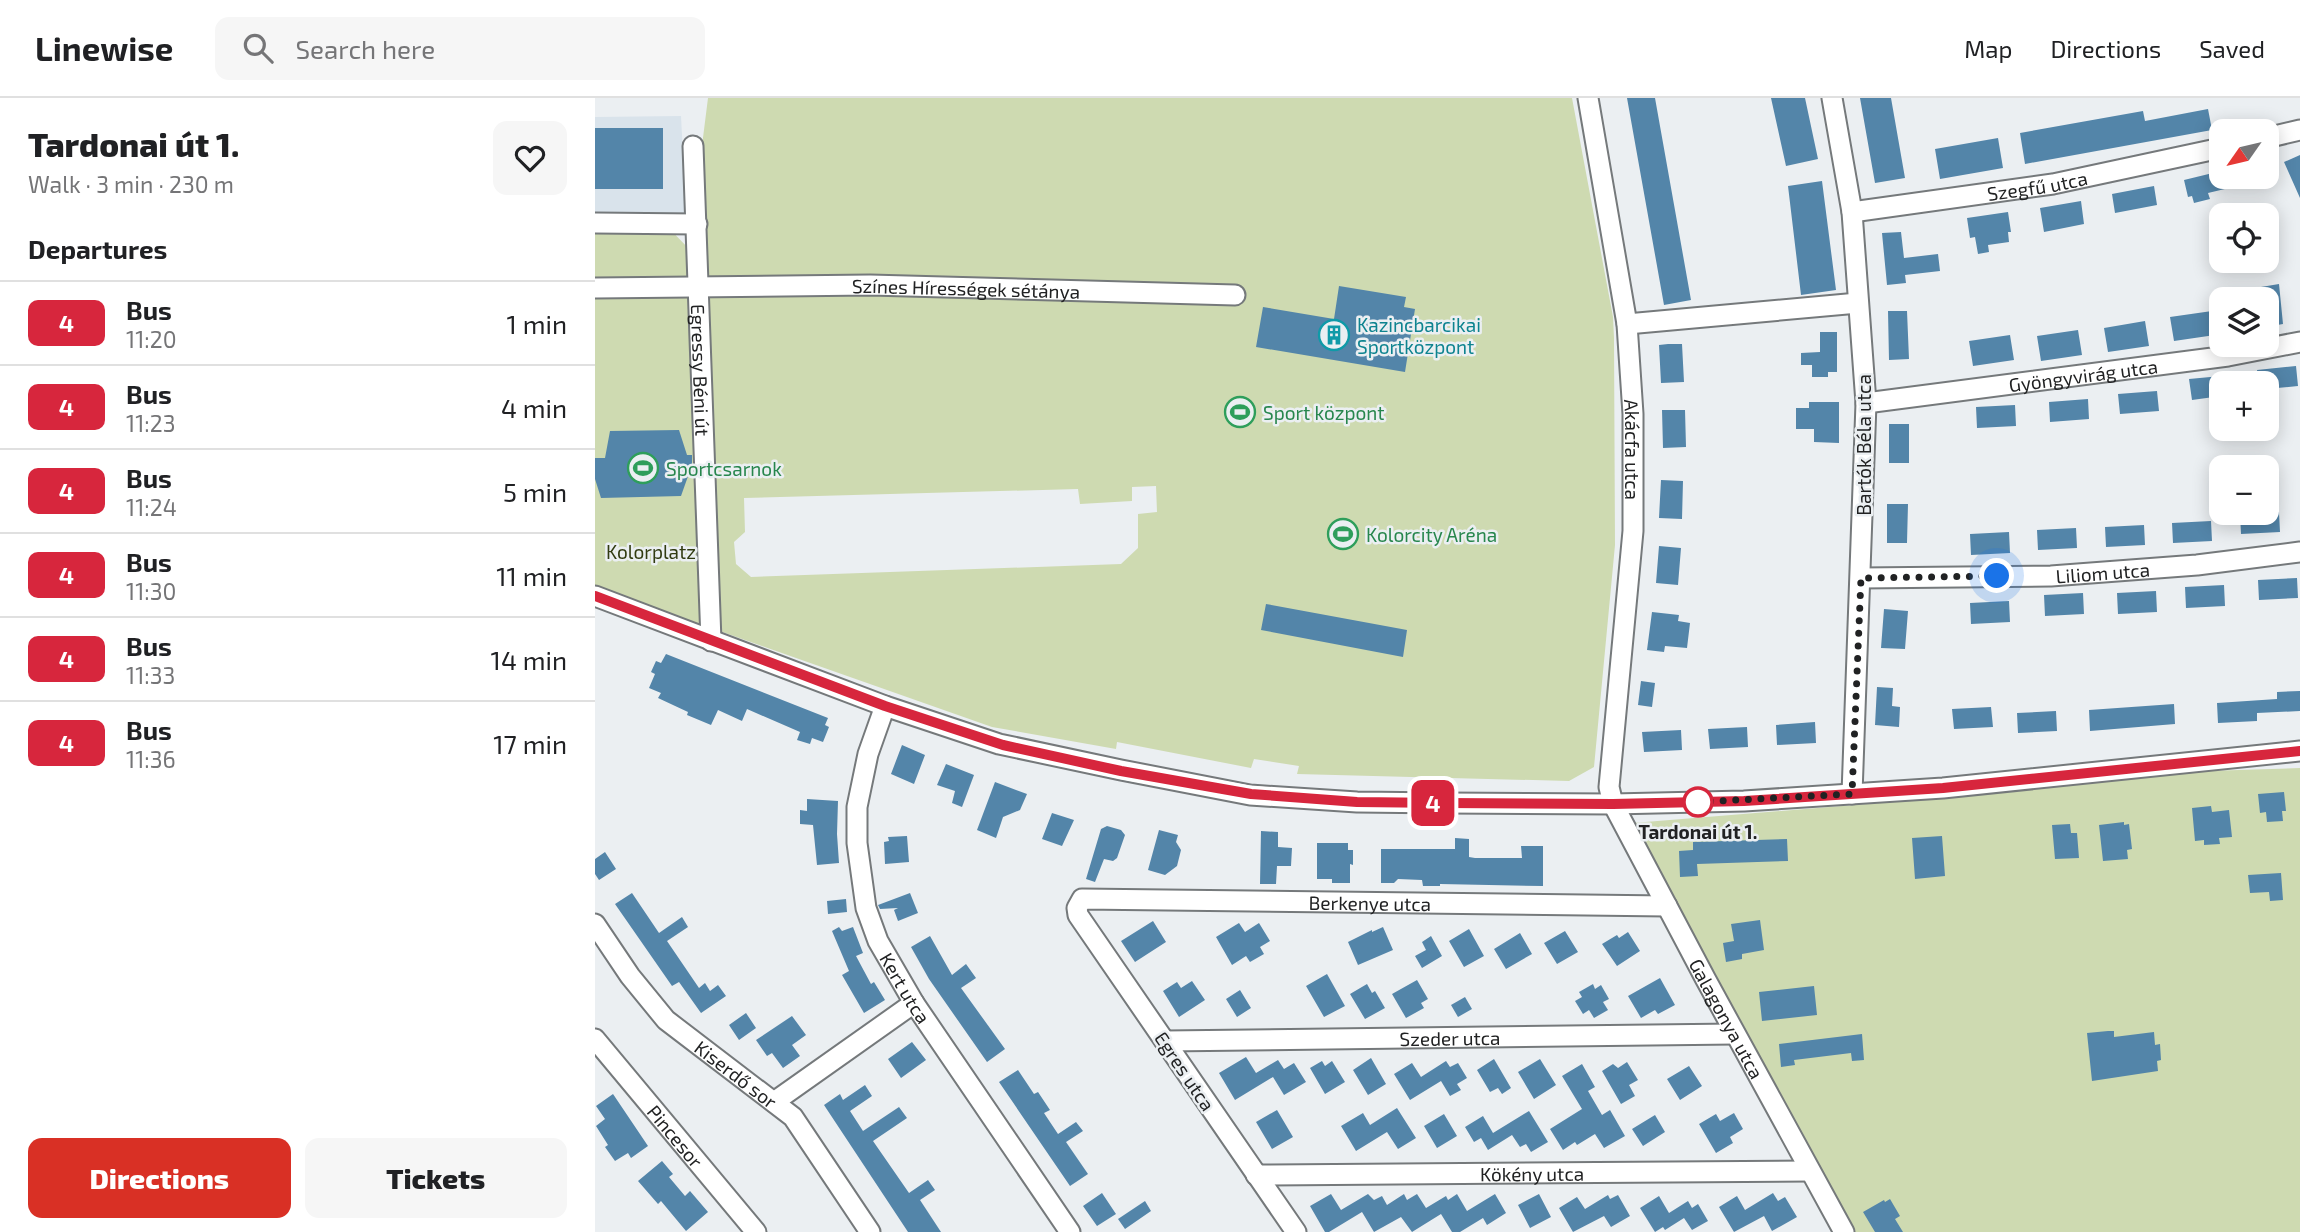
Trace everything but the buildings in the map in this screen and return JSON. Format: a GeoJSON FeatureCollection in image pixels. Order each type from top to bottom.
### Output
{"type":"FeatureCollection","features":[{"type":"Feature","properties":{"kind":"street","name":"Akácfa utca"},"geometry":{"type":"LineString","coordinates":[[1588,98],[1627,324],[1633,414],[1634,504],[1609,772],[1613,804]]}},
{"type":"Feature","properties":{"kind":"street","name":"Bartók Béla utca"},"geometry":{"type":"LineString","coordinates":[[1832,98],[1852,212],[1866,403],[1852,794]]}},
{"type":"Feature","properties":{"kind":"street"},"geometry":{"type":"LineString","coordinates":[[2279,135],[2300,130]]}},
{"type":"Feature","properties":{"kind":"street","name":"Egressy Béni út"},"geometry":{"type":"LineString","coordinates":[[692,146],[697,218],[711,641]]}},
{"type":"Feature","properties":{"kind":"street","name":"Szegfű utca"},"geometry":{"type":"LineString","coordinates":[[1852,212],[2053,184],[2209,151]]}},
{"type":"Feature","properties":{"kind":"street"},"geometry":{"type":"LineString","coordinates":[[595,223],[697,218]]}},
{"type":"Feature","properties":{"kind":"street","name":"Színes Hírességek sétánya"},"geometry":{"type":"LineString","coordinates":[[595,289],[870,285],[1235,295]]}},
{"type":"Feature","properties":{"kind":"street"},"geometry":{"type":"LineString","coordinates":[[1627,324],[1858,303]]}},
{"type":"Feature","properties":{"kind":"street","name":"Gyöngyvirág utca"},"geometry":{"type":"LineString","coordinates":[[1866,403],[2228,356],[2300,342]]}},
{"type":"Feature","properties":{"kind":"street","name":"Liliom utca"},"geometry":{"type":"LineString","coordinates":[[1861,578],[2051,576],[2197,565],[2300,552]]}},
{"type":"Feature","properties":{"kind":"street"},"geometry":{"type":"LineString","coordinates":[[595,596],[885,706],[1003,745],[1121,771],[1251,794],[1357,802],[1613,804],[1744,801],[1943,788],[2300,751]]}},
{"type":"Feature","properties":{"kind":"street","name":"Kert utca"},"geometry":{"type":"LineString","coordinates":[[885,706],[868,754],[857,807],[857,842],[866,908],[878,941],[914,1003],[1070,1232]]}},
{"type":"Feature","properties":{"kind":"street","name":"Galagonya utca"},"geometry":{"type":"LineString","coordinates":[[1613,804],[1844,1232]]}},
{"type":"Feature","properties":{"kind":"street","name":"Berkenye utca"},"geometry":{"type":"LineString","coordinates":[[1077,908],[1082,899],[1667,906]]}},
{"type":"Feature","properties":{"kind":"street","name":"Egres utca"},"geometry":{"type":"LineString","coordinates":[[1077,908],[1078,915],[1296,1232]]}},
{"type":"Feature","properties":{"kind":"street","name":"Kiserdő sor"},"geometry":{"type":"LineString","coordinates":[[595,925],[630,976],[666,1020],[793,1116],[870,1232]]}},
{"type":"Feature","properties":{"kind":"street"},"geometry":{"type":"LineString","coordinates":[[774,1102],[914,1003]]}},
{"type":"Feature","properties":{"kind":"street","name":"Szeder utca"},"geometry":{"type":"LineString","coordinates":[[1165,1041],[1735,1034]]}},
{"type":"Feature","properties":{"kind":"street","name":"Pincesor"},"geometry":{"type":"LineString","coordinates":[[595,1039],[756,1232]]}},
{"type":"Feature","properties":{"kind":"street","name":"Kökény utca"},"geometry":{"type":"LineString","coordinates":[[1256,1175],[1810,1171]]}},
{"type":"Feature","properties":{"kind":"shaded area"},"geometry":{"type":"Polygon","coordinates":[[[681,116],[686,214],[595,215],[595,117],[681,116]]]}},
{"type":"Feature","properties":{"kind":"green space","name":"Sport központ"},"geometry":{"type":"Polygon","coordinates":[[[708,98],[1572,98],[1613,317],[1614,338],[1615,545],[1594,767],[1569,781],[1297,774],[1299,766],[1254,759],[1251,768],[1117,742],[1116,749],[992,727],[711,628],[711,641],[595,588],[595,223],[664,223],[689,249],[708,98]],[[1156,486],[1132,487],[1132,501],[1080,504],[1078,489],[744,498],[745,532],[734,542],[736,564],[751,577],[1121,564],[1138,548],[1138,514],[1157,512],[1156,486]]]}},
{"type":"Feature","properties":{"kind":"green space"},"geometry":{"type":"Polygon","coordinates":[[[2300,768],[2300,1232],[1854,1232],[1781,1102],[1633,823],[2012,792],[2206,771],[2300,768]]]}},
{"type":"Feature","properties":{"kind":"bus line","name":"4"},"geometry":{"type":"LineString","coordinates":[[595,596],[885,706],[1003,745],[1121,771],[1251,794],[1357,802],[1613,804],[1744,801],[1943,788],[2300,751]]}},
{"type":"Feature","properties":{"kind":"place","name":"Kazincbarcikai Sportközpont"},"geometry":{"type":"Point","coordinates":[1334,335]}},
{"type":"Feature","properties":{"kind":"place","name":"Sport központ"},"geometry":{"type":"Point","coordinates":[1240,412]}},
{"type":"Feature","properties":{"kind":"place","name":"Sportcsarnok"},"geometry":{"type":"Point","coordinates":[643,468]}},
{"type":"Feature","properties":{"kind":"place","name":"Kolorcity Aréna"},"geometry":{"type":"Point","coordinates":[1343,534]}},
{"type":"Feature","properties":{"kind":"place","name":"Tardonai út 1."},"geometry":{"type":"Point","coordinates":[1698,802]}},
{"type":"Feature","properties":{"kind":"route"},"geometry":{"type":"LineString","coordinates":[[1698,802],[1852,794],[1861,578],[1997,576]]}},
{"type":"Feature","properties":{"kind":"park label","name":"Kolorplatz"},"geometry":{"type":"Point","coordinates":[651,551]}}]}
